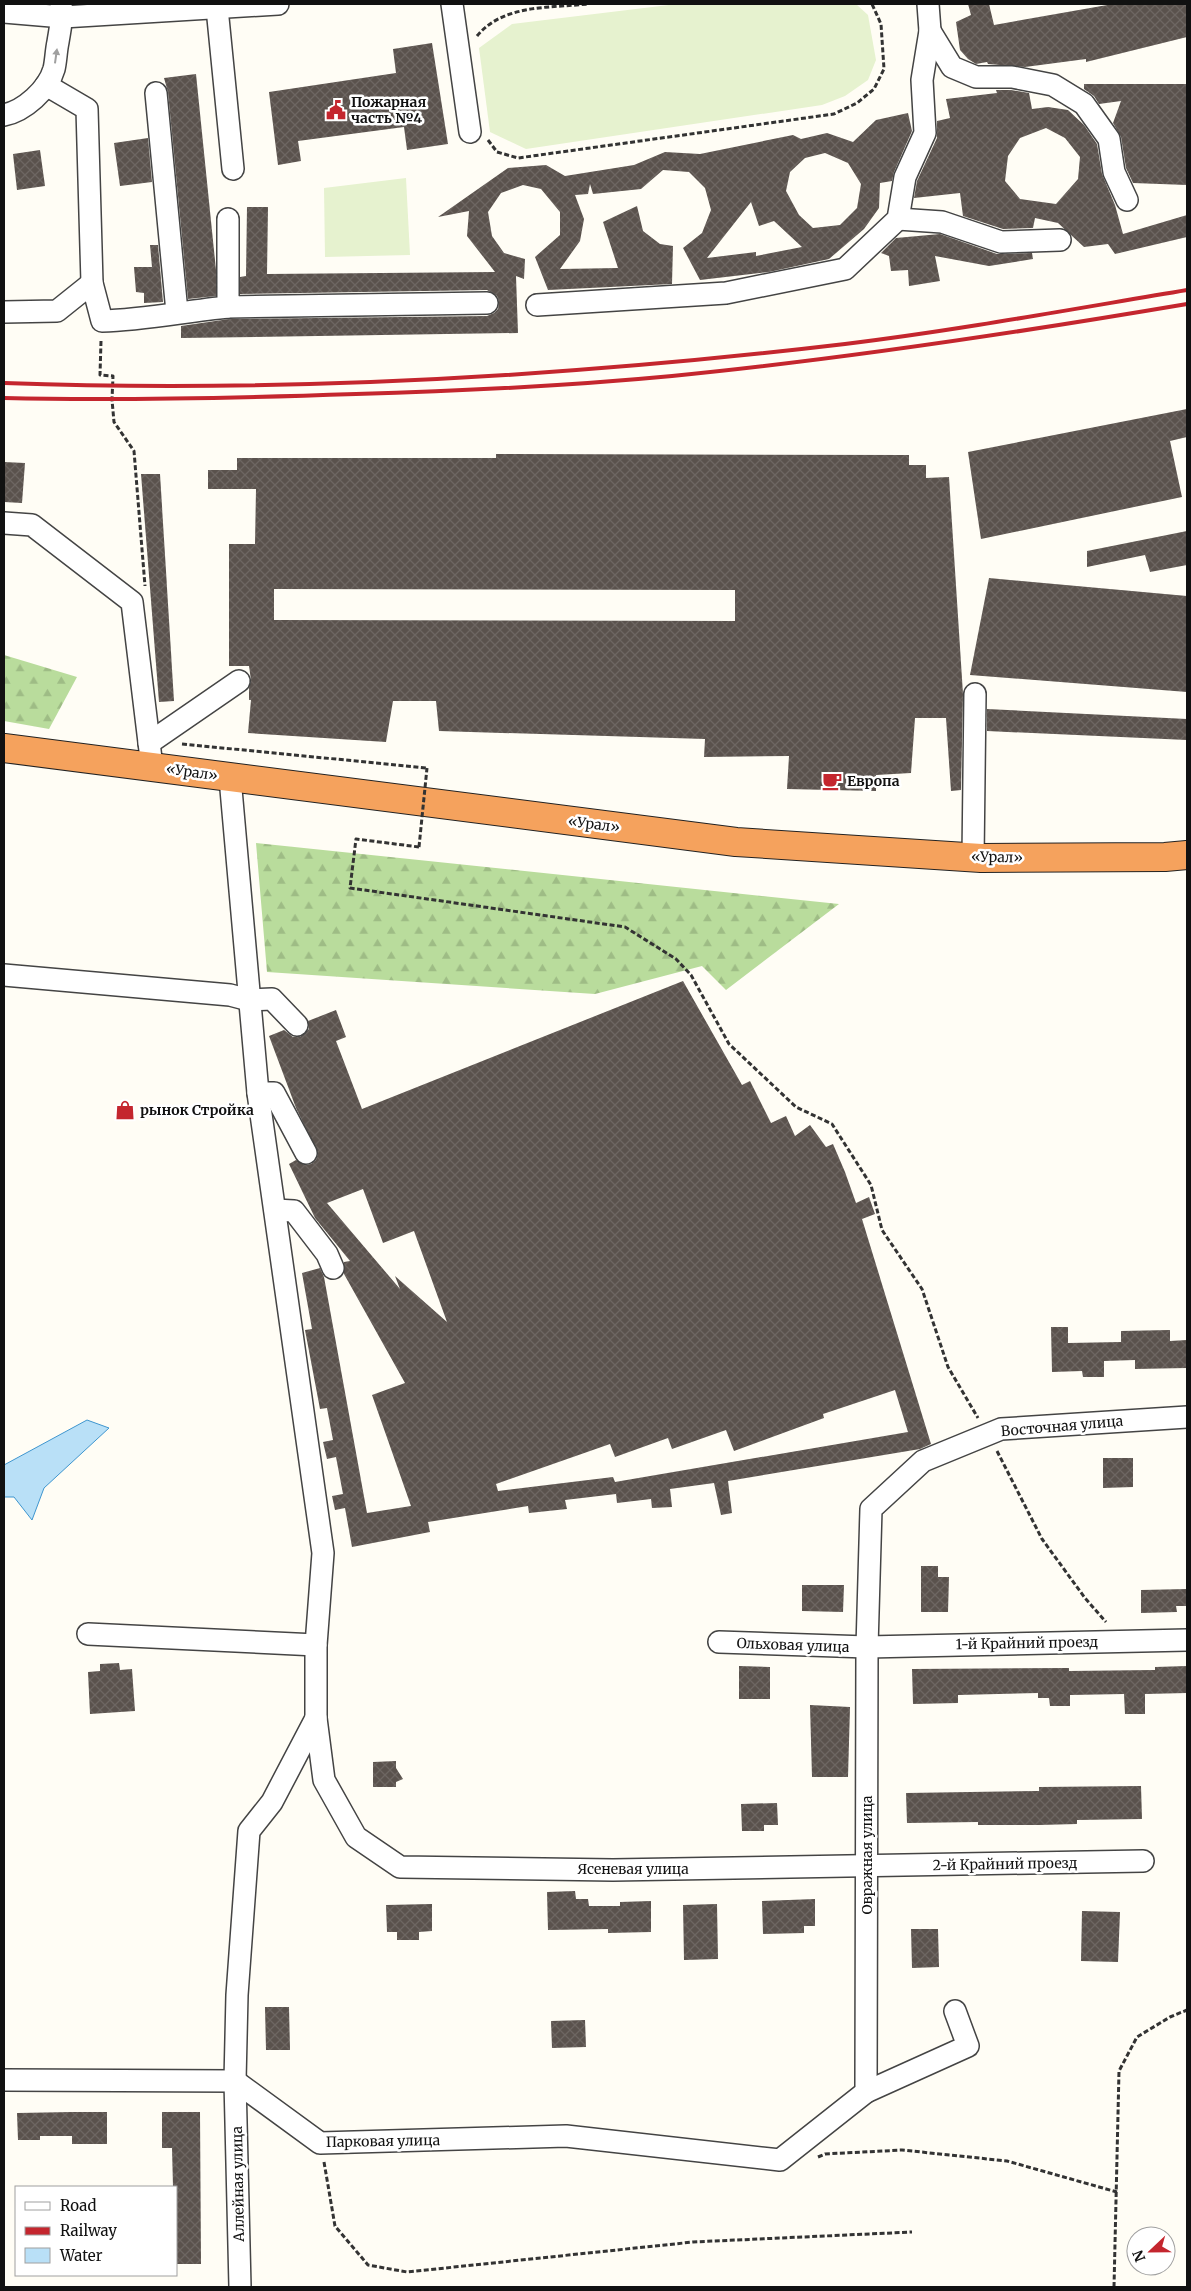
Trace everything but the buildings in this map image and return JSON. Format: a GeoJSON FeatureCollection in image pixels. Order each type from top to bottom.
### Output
{"type":"FeatureCollection","features":[{"type":"Feature","properties":{"kind":"highway","name":"«Урал»"},"geometry":{"type":"LineString","coordinates":[[4,748],[153,749],[230,778],[736,842],[973,858],[1165,857],[1187,855]]}},
{"type":"Feature","properties":{"kind":"street"},"geometry":{"type":"LineString","coordinates":[[4,12],[278,4]]}},
{"type":"Feature","properties":{"kind":"street"},"geometry":{"type":"LineString","coordinates":[[452,4],[479,135]]}},
{"type":"Feature","properties":{"kind":"street"},"geometry":{"type":"LineString","coordinates":[[536,305],[726,293],[844,269],[898,219],[905,177],[924,133],[922,80],[930,31],[928,4]]}},
{"type":"Feature","properties":{"kind":"street"},"geometry":{"type":"LineString","coordinates":[[226,6],[233,169]]}},
{"type":"Feature","properties":{"kind":"street"},"geometry":{"type":"LineString","coordinates":[[4,115],[10,114],[30,102],[46,85],[53,71],[62,11]]}},
{"type":"Feature","properties":{"kind":"street"},"geometry":{"type":"LineString","coordinates":[[930,31],[952,67],[976,77],[1012,77],[1053,85],[1084,104],[1110,139],[1114,172],[1127,200]]}},
{"type":"Feature","properties":{"kind":"street"},"geometry":{"type":"LineString","coordinates":[[46,85],[86,110],[92,283],[102,321],[137,320],[177,312],[228,307],[486,303]]}},
{"type":"Feature","properties":{"kind":"street"},"geometry":{"type":"LineString","coordinates":[[156,93],[177,312]]}},
{"type":"Feature","properties":{"kind":"street"},"geometry":{"type":"LineString","coordinates":[[228,219],[228,307]]}},
{"type":"Feature","properties":{"kind":"street"},"geometry":{"type":"LineString","coordinates":[[898,219],[942,222],[1001,242],[1060,240]]}},
{"type":"Feature","properties":{"kind":"street"},"geometry":{"type":"LineString","coordinates":[[4,312],[57,311],[92,283]]}},
{"type":"Feature","properties":{"kind":"street"},"geometry":{"type":"LineString","coordinates":[[4,523],[32,525],[132,602],[153,749]]}},
{"type":"Feature","properties":{"kind":"street"},"geometry":{"type":"LineString","coordinates":[[153,749],[239,681]]}},
{"type":"Feature","properties":{"kind":"street"},"geometry":{"type":"LineString","coordinates":[[973,858],[974,694]]}},
{"type":"Feature","properties":{"kind":"street"},"geometry":{"type":"LineString","coordinates":[[230,778],[258,1093],[323,1553],[316,1645],[316,1718]]}},
{"type":"Feature","properties":{"kind":"street"},"geometry":{"type":"LineString","coordinates":[[4,975],[220,994],[250,1000],[272,999],[297,1025]]}},
{"type":"Feature","properties":{"kind":"street"},"geometry":{"type":"LineString","coordinates":[[258,1093],[274,1093],[306,1153]]}},
{"type":"Feature","properties":{"kind":"street"},"geometry":{"type":"LineString","coordinates":[[275,1210],[294,1210],[327,1254],[333,1268]]}},
{"type":"Feature","properties":{"kind":"street","name":"Восточная улица"},"geometry":{"type":"LineString","coordinates":[[871,1508],[923,1461],[1001,1429],[1187,1418]]}},
{"type":"Feature","properties":{"kind":"street","name":"Овражная улица"},"geometry":{"type":"LineString","coordinates":[[866,2092],[867,1647],[871,1508]]}},
{"type":"Feature","properties":{"kind":"street"},"geometry":{"type":"LineString","coordinates":[[88,1634],[316,1645]]}},
{"type":"Feature","properties":{"kind":"street","name":"1-й Крайний проезд"},"geometry":{"type":"LineString","coordinates":[[867,1647],[1187,1640]]}},
{"type":"Feature","properties":{"kind":"street","name":"Ольховая улица"},"geometry":{"type":"LineString","coordinates":[[719,1642],[867,1647]]}},
{"type":"Feature","properties":{"kind":"street","name":"Ясеневая улица"},"geometry":{"type":"LineString","coordinates":[[316,1718],[324,1780],[328,1788],[356,1837],[400,1867],[613,1870],[867,1866]]}},
{"type":"Feature","properties":{"kind":"street","name":"Аллейная улица"},"geometry":{"type":"LineString","coordinates":[[240,2287],[235,2081],[237,1995],[249,1830],[272,1802],[316,1718]]}},
{"type":"Feature","properties":{"kind":"street","name":"2-й Крайний проезд"},"geometry":{"type":"LineString","coordinates":[[867,1866],[1143,1861]]}},
{"type":"Feature","properties":{"kind":"street"},"geometry":{"type":"LineString","coordinates":[[780,2160],[866,2092],[968,2046],[955,2010]]}},
{"type":"Feature","properties":{"kind":"street"},"geometry":{"type":"LineString","coordinates":[[4,2080],[235,2081]]}},
{"type":"Feature","properties":{"kind":"street","name":"Парковая улица"},"geometry":{"type":"LineString","coordinates":[[235,2081],[320,2143],[566,2136],[780,2160]]}},
{"type":"Feature","properties":{"kind":"path"},"geometry":{"type":"LineString","coordinates":[[475,39],[484,28],[513,12],[588,4]]}},
{"type":"Feature","properties":{"kind":"path"},"geometry":{"type":"LineString","coordinates":[[479,135],[497,152],[518,158],[834,114],[857,103],[874,89],[884,69],[881,24],[872,4]]}},
{"type":"Feature","properties":{"kind":"path"},"geometry":{"type":"LineString","coordinates":[[102,321],[100,375],[113,376],[112,400],[114,422],[134,451],[145,589]]}},
{"type":"Feature","properties":{"kind":"path"},"geometry":{"type":"LineString","coordinates":[[153,749],[157,742],[427,768],[419,847],[356,839],[350,888],[625,927],[676,959],[691,975],[729,1044],[796,1107],[832,1124],[871,1185],[882,1230],[922,1289],[948,1367],[988,1434],[1042,1539],[1085,1598],[1123,1641]]}},
{"type":"Feature","properties":{"kind":"path"},"geometry":{"type":"LineString","coordinates":[[1114,2287],[1119,2071],[1137,2037],[1170,2017],[1187,2010]]}},
{"type":"Feature","properties":{"kind":"path"},"geometry":{"type":"LineString","coordinates":[[320,2143],[336,2226],[368,2265],[407,2272],[693,2242],[912,2232]]}},
{"type":"Feature","properties":{"kind":"path"},"geometry":{"type":"LineString","coordinates":[[780,2160],[797,2167],[825,2154],[902,2150],[1007,2161],[1117,2192]]}},
{"type":"Feature","properties":{"kind":"green space"},"geometry":{"type":"Polygon","coordinates":[[[677,4],[856,4],[868,15],[876,60],[868,80],[845,96],[822,105],[526,149],[490,132],[479,48],[512,24],[677,4]]]}},
{"type":"Feature","properties":{"kind":"green space"},"geometry":{"type":"Polygon","coordinates":[[[406,178],[410,255],[325,257],[324,188],[406,178]]]}},
{"type":"Feature","properties":{"kind":"green space"},"geometry":{"type":"Polygon","coordinates":[[[4,655],[77,677],[49,729],[4,721],[4,655]]]}},
{"type":"Feature","properties":{"kind":"green space"},"geometry":{"type":"Polygon","coordinates":[[[256,843],[839,904],[726,990],[702,966],[595,994],[267,972],[256,843]]]}},
{"type":"Feature","properties":{"kind":"water"},"geometry":{"type":"Polygon","coordinates":[[[87,1420],[109,1428],[44,1488],[32,1520],[14,1497],[4,1497],[4,1465],[87,1420]]]}},
{"type":"Feature","properties":{"kind":"railway"},"geometry":{"type":"LineString","coordinates":[[4,383],[109,386],[320,384],[425,380],[635,365],[845,344],[1016,319],[1187,290]]}},
{"type":"Feature","properties":{"kind":"railway"},"geometry":{"type":"LineString","coordinates":[[4,398],[224,398],[475,390],[633,380],[866,353],[995,335],[1187,304]]}},
{"type":"Feature","properties":{"kind":"place","name":"Пожарная часть №4"},"geometry":{"type":"Point","coordinates":[336,110]}},
{"type":"Feature","properties":{"kind":"place","name":"Европа"},"geometry":{"type":"Point","coordinates":[832,781]}},
{"type":"Feature","properties":{"kind":"place","name":"рынок Стройка"},"geometry":{"type":"Point","coordinates":[125,1110]}}]}
